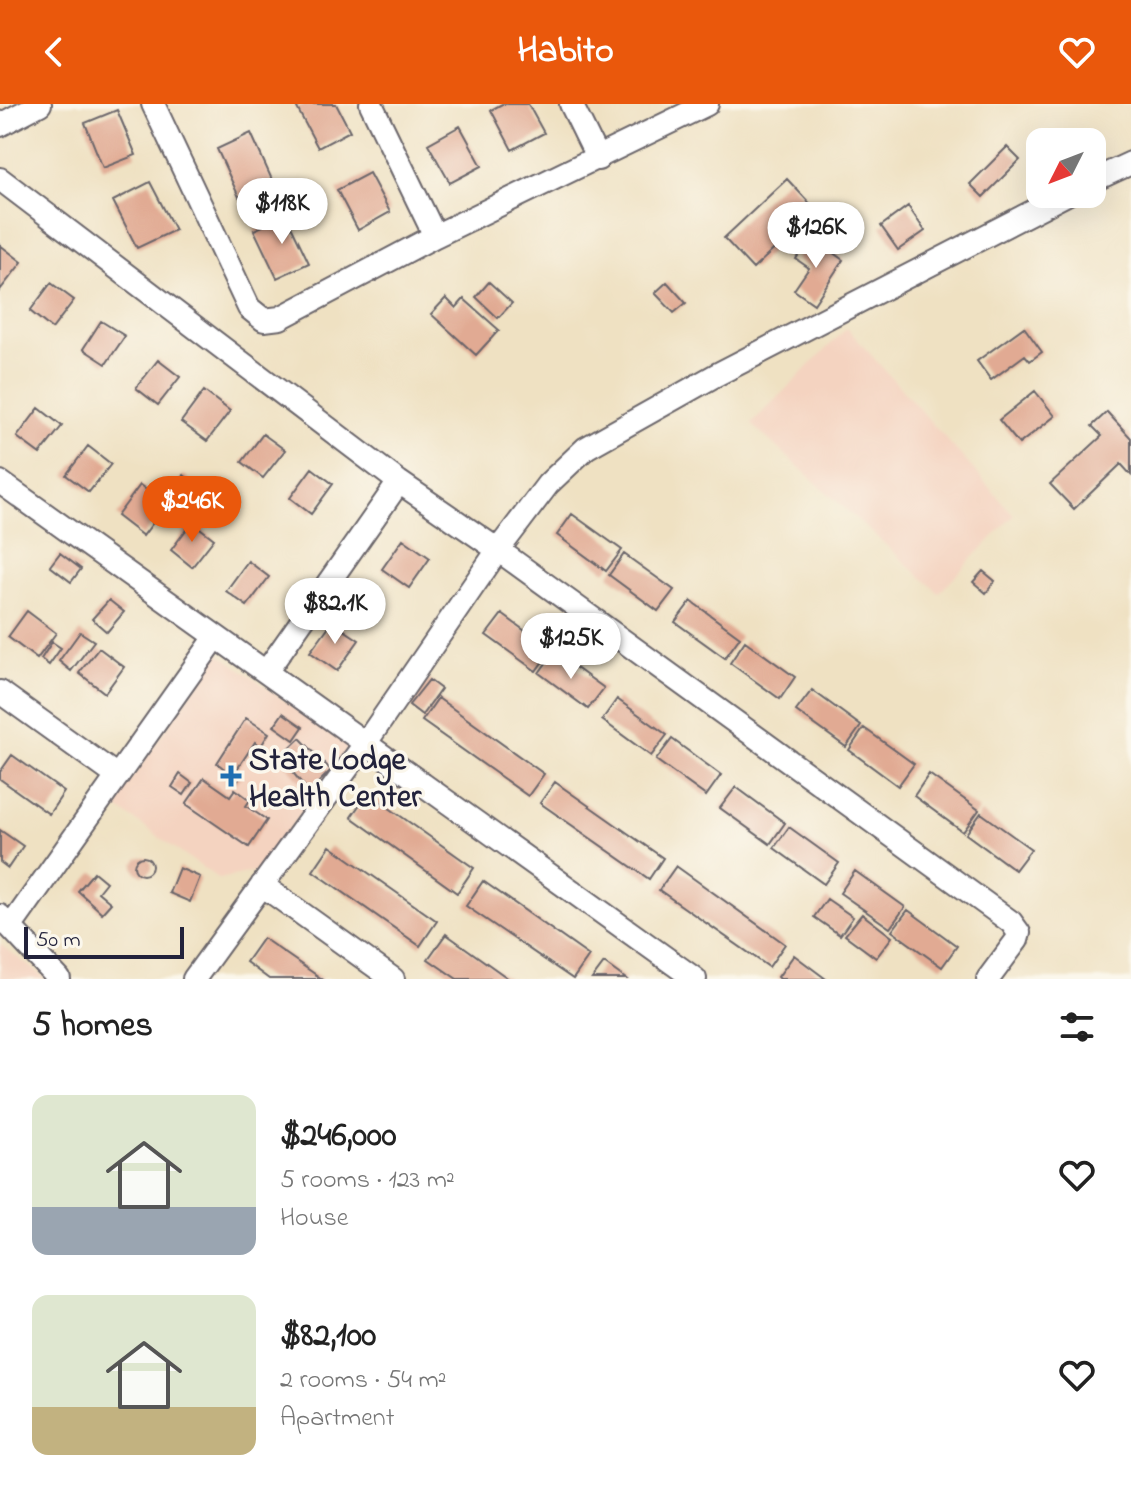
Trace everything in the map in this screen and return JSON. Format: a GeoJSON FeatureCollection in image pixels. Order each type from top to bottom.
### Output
{"type":"FeatureCollection","features":[{"type":"Feature","properties":{"kind":"street"},"geometry":{"type":"LineString","coordinates":[[0,125],[40,104]]}},
{"type":"Feature","properties":{"kind":"street"},"geometry":{"type":"LineString","coordinates":[[153,104],[249,308],[264,320],[280,318],[435,236],[707,104]]}},
{"type":"Feature","properties":{"kind":"street"},"geometry":{"type":"LineString","coordinates":[[371,104],[435,236]]}},
{"type":"Feature","properties":{"kind":"street"},"geometry":{"type":"LineString","coordinates":[[571,104],[598,159]]}},
{"type":"Feature","properties":{"kind":"street"},"geometry":{"type":"LineString","coordinates":[[1106,175],[1131,163]]}},
{"type":"Feature","properties":{"kind":"street"},"geometry":{"type":"LineString","coordinates":[[0,179],[399,482],[498,550],[1015,926],[1019,933],[1017,940],[988,979]]}},
{"type":"Feature","properties":{"kind":"street"},"geometry":{"type":"LineString","coordinates":[[194,979],[365,744],[498,550],[548,484],[586,448],[716,375],[1040,208]]}},
{"type":"Feature","properties":{"kind":"street"},"geometry":{"type":"LineString","coordinates":[[0,482],[695,979]]}},
{"type":"Feature","properties":{"kind":"street"},"geometry":{"type":"LineString","coordinates":[[266,672],[399,482]]}},
{"type":"Feature","properties":{"kind":"street"},"geometry":{"type":"LineString","coordinates":[[59,979],[31,953],[6,921],[117,776],[216,637]]}},
{"type":"Feature","properties":{"kind":"street"},"geometry":{"type":"LineString","coordinates":[[0,692],[117,776]]}},
{"type":"Feature","properties":{"kind":"street"},"geometry":{"type":"LineString","coordinates":[[262,885],[393,979]]}},
{"type":"Feature","properties":{"kind":"shaded area"},"geometry":{"type":"Polygon","coordinates":[[[847,328],[1014,515],[939,593],[751,424],[847,328]]]}},
{"type":"Feature","properties":{"kind":"shaded area","name":"State Lodge Health Center"},"geometry":{"type":"Polygon","coordinates":[[[219,653],[349,747],[260,870],[219,879],[113,805],[219,653]]]}},
{"type":"Feature","properties":{"kind":"shaded area"},"geometry":{"type":"Polygon","coordinates":[[[0,944],[46,979],[0,979],[0,944]]]}},
{"type":"Feature","properties":{"kind":"building"},"geometry":{"type":"Polygon","coordinates":[[[304,104],[336,104],[350,131],[318,148],[297,108],[304,104]]]}},
{"type":"Feature","properties":{"kind":"building"},"geometry":{"type":"Polygon","coordinates":[[[502,104],[528,104],[544,133],[512,150],[491,110],[502,104]]]}},
{"type":"Feature","properties":{"kind":"building"},"geometry":{"type":"Polygon","coordinates":[[[117,110],[136,155],[103,168],[85,123],[117,110]]]}},
{"type":"Feature","properties":{"kind":"building"},"geometry":{"type":"Polygon","coordinates":[[[460,126],[482,166],[450,183],[428,144],[460,126]]]}},
{"type":"Feature","properties":{"kind":"building"},"geometry":{"type":"Polygon","coordinates":[[[251,133],[273,182],[239,197],[217,149],[251,133]]]}},
{"type":"Feature","properties":{"kind":"building"},"geometry":{"type":"Polygon","coordinates":[[[1007,147],[1020,160],[983,197],[970,184],[1007,147]]]}},
{"type":"Feature","properties":{"kind":"building"},"geometry":{"type":"Polygon","coordinates":[[[369,173],[390,212],[358,230],[337,190],[369,173]]]}},
{"type":"Feature","properties":{"kind":"building"},"geometry":{"type":"Polygon","coordinates":[[[787,179],[816,210],[753,269],[724,238],[787,179]]]}},
{"type":"Feature","properties":{"kind":"building"},"geometry":{"type":"Polygon","coordinates":[[[150,182],[175,230],[137,248],[113,201],[150,182]]]}},
{"type":"Feature","properties":{"kind":"building"},"geometry":{"type":"Polygon","coordinates":[[[908,206],[925,231],[898,250],[881,226],[908,206]]]}},
{"type":"Feature","properties":{"kind":"building"},"geometry":{"type":"Polygon","coordinates":[[[286,215],[309,263],[277,278],[254,230],[286,215]]]}},
{"type":"Feature","properties":{"kind":"building"},"geometry":{"type":"Polygon","coordinates":[[[811,237],[843,260],[814,304],[794,290],[809,268],[796,259],[811,237]]]}},
{"type":"Feature","properties":{"kind":"building"},"geometry":{"type":"Polygon","coordinates":[[[0,245],[22,262],[0,290],[0,245]]]}},
{"type":"Feature","properties":{"kind":"building"},"geometry":{"type":"Polygon","coordinates":[[[489,282],[512,303],[498,318],[476,297],[489,282]]]}},
{"type":"Feature","properties":{"kind":"building"},"geometry":{"type":"Polygon","coordinates":[[[667,282],[686,303],[674,313],[655,293],[667,282]]]}},
{"type":"Feature","properties":{"kind":"building"},"geometry":{"type":"Polygon","coordinates":[[[51,283],[74,300],[52,329],[30,311],[51,283]]]}},
{"type":"Feature","properties":{"kind":"building"},"geometry":{"type":"Polygon","coordinates":[[[446,298],[456,308],[464,299],[499,330],[476,355],[431,314],[446,298]]]}},
{"type":"Feature","properties":{"kind":"building"},"geometry":{"type":"Polygon","coordinates":[[[101,321],[125,336],[106,364],[83,349],[101,321]]]}},
{"type":"Feature","properties":{"kind":"building"},"geometry":{"type":"Polygon","coordinates":[[[1024,327],[1042,352],[1030,361],[1025,355],[991,380],[977,361],[1024,327]]]}},
{"type":"Feature","properties":{"kind":"building"},"geometry":{"type":"Polygon","coordinates":[[[158,360],[180,377],[158,405],[136,388],[158,360]]]}},
{"type":"Feature","properties":{"kind":"building"},"geometry":{"type":"Polygon","coordinates":[[[204,391],[230,411],[207,441],[181,422],[204,391]]]}},
{"type":"Feature","properties":{"kind":"building"},"geometry":{"type":"Polygon","coordinates":[[[1035,391],[1055,416],[1019,444],[999,420],[1035,391]]]}},
{"type":"Feature","properties":{"kind":"building"},"geometry":{"type":"Polygon","coordinates":[[[39,408],[62,426],[40,454],[17,437],[39,408]]]}},
{"type":"Feature","properties":{"kind":"building"},"geometry":{"type":"Polygon","coordinates":[[[1107,412],[1131,438],[1131,475],[1121,464],[1074,509],[1050,484],[1102,436],[1092,426],[1107,412]]]}},
{"type":"Feature","properties":{"kind":"building"},"geometry":{"type":"Polygon","coordinates":[[[263,434],[285,450],[263,478],[242,462],[263,434]]]}},
{"type":"Feature","properties":{"kind":"building"},"geometry":{"type":"Polygon","coordinates":[[[88,446],[111,464],[89,492],[66,475],[88,446]]]}},
{"type":"Feature","properties":{"kind":"building"},"geometry":{"type":"Polygon","coordinates":[[[312,468],[333,484],[311,514],[290,498],[312,468]]]}},
{"type":"Feature","properties":{"kind":"building"},"geometry":{"type":"Polygon","coordinates":[[[184,475],[196,486],[176,509],[164,499],[184,475]]]}},
{"type":"Feature","properties":{"kind":"building"},"geometry":{"type":"Polygon","coordinates":[[[140,485],[166,505],[143,536],[117,516],[140,485]]]}},
{"type":"Feature","properties":{"kind":"building"},"geometry":{"type":"Polygon","coordinates":[[[572,514],[622,550],[606,571],[557,535],[572,514]]]}},
{"type":"Feature","properties":{"kind":"building"},"geometry":{"type":"Polygon","coordinates":[[[192,522],[214,539],[192,567],[171,550],[192,522]]]}},
{"type":"Feature","properties":{"kind":"building"},"geometry":{"type":"Polygon","coordinates":[[[403,539],[430,558],[409,588],[382,569],[403,539]]]}},
{"type":"Feature","properties":{"kind":"building"},"geometry":{"type":"Polygon","coordinates":[[[60,553],[81,569],[71,582],[50,566],[60,553]]]}},
{"type":"Feature","properties":{"kind":"building"},"geometry":{"type":"Polygon","coordinates":[[[624,554],[674,590],[658,611],[609,575],[624,554]]]}},
{"type":"Feature","properties":{"kind":"building"},"geometry":{"type":"Polygon","coordinates":[[[248,561],[269,577],[247,606],[226,591],[248,561]]]}},
{"type":"Feature","properties":{"kind":"building"},"geometry":{"type":"Polygon","coordinates":[[[983,571],[995,581],[986,593],[973,582],[983,571]]]}},
{"type":"Feature","properties":{"kind":"building"},"geometry":{"type":"Polygon","coordinates":[[[340,593],[362,606],[354,620],[331,607],[340,593]]]}},
{"type":"Feature","properties":{"kind":"building"},"geometry":{"type":"Polygon","coordinates":[[[109,600],[124,612],[107,632],[92,619],[109,600]]]}},
{"type":"Feature","properties":{"kind":"building"},"geometry":{"type":"Polygon","coordinates":[[[691,601],[740,637],[725,658],[675,622],[691,601]]]}},
{"type":"Feature","properties":{"kind":"building"},"geometry":{"type":"Polygon","coordinates":[[[27,611],[56,633],[37,659],[8,637],[27,611]]]}},
{"type":"Feature","properties":{"kind":"building"},"geometry":{"type":"Polygon","coordinates":[[[502,614],[551,650],[536,671],[486,635],[502,614]]]}},
{"type":"Feature","properties":{"kind":"building"},"geometry":{"type":"Polygon","coordinates":[[[332,622],[359,640],[337,671],[310,652],[332,622]]]}},
{"type":"Feature","properties":{"kind":"building"},"geometry":{"type":"Polygon","coordinates":[[[80,632],[94,641],[71,671],[59,661],[80,632]]]}},
{"type":"Feature","properties":{"kind":"building"},"geometry":{"type":"Polygon","coordinates":[[[745,641],[795,677],[780,699],[730,663],[745,641]]]}},
{"type":"Feature","properties":{"kind":"building"},"geometry":{"type":"Polygon","coordinates":[[[52,642],[61,648],[49,665],[41,659],[52,642]]]}},
{"type":"Feature","properties":{"kind":"building"},"geometry":{"type":"Polygon","coordinates":[[[99,648],[124,667],[105,693],[79,673],[99,648]]]}},
{"type":"Feature","properties":{"kind":"building"},"geometry":{"type":"Polygon","coordinates":[[[554,652],[604,688],[588,709],[539,673],[554,652]]]}},
{"type":"Feature","properties":{"kind":"building"},"geometry":{"type":"Polygon","coordinates":[[[429,680],[441,689],[422,715],[409,705],[429,680]]]}},
{"type":"Feature","properties":{"kind":"building"},"geometry":{"type":"Polygon","coordinates":[[[812,690],[861,726],[846,747],[796,711],[812,690]]]}},
{"type":"Feature","properties":{"kind":"building"},"geometry":{"type":"Polygon","coordinates":[[[438,698],[544,774],[528,796],[422,721],[438,698]]]}},
{"type":"Feature","properties":{"kind":"building"},"geometry":{"type":"Polygon","coordinates":[[[617,699],[667,735],[651,756],[602,720],[617,699]]]}},
{"type":"Feature","properties":{"kind":"building"},"geometry":{"type":"Polygon","coordinates":[[[283,713],[303,727],[294,740],[274,726],[283,713]]]}},
{"type":"Feature","properties":{"kind":"building"},"geometry":{"type":"Polygon","coordinates":[[[246,718],[269,733],[261,746],[255,742],[236,771],[242,775],[236,783],[224,776],[227,771],[217,763],[246,718]]]}},
{"type":"Feature","properties":{"kind":"building"},"geometry":{"type":"Polygon","coordinates":[[[864,728],[914,764],[898,786],[849,750],[864,728]]]}},
{"type":"Feature","properties":{"kind":"building"},"geometry":{"type":"Polygon","coordinates":[[[300,738],[331,770],[309,792],[280,757],[300,738]]]}},
{"type":"Feature","properties":{"kind":"building"},"geometry":{"type":"Polygon","coordinates":[[[672,739],[721,775],[706,796],[656,760],[672,739]]]}},
{"type":"Feature","properties":{"kind":"building"},"geometry":{"type":"Polygon","coordinates":[[[12,755],[64,792],[49,814],[0,779],[0,772],[12,755]]]}},
{"type":"Feature","properties":{"kind":"building"},"geometry":{"type":"Polygon","coordinates":[[[180,774],[192,783],[184,795],[172,787],[180,774]]]}},
{"type":"Feature","properties":{"kind":"building"},"geometry":{"type":"Polygon","coordinates":[[[929,774],[979,810],[963,832],[914,796],[929,774]]]}},
{"type":"Feature","properties":{"kind":"building"},"geometry":{"type":"Polygon","coordinates":[[[204,778],[230,796],[235,789],[250,800],[246,806],[267,820],[249,847],[186,804],[204,778]]]}},
{"type":"Feature","properties":{"kind":"building"},"geometry":{"type":"Polygon","coordinates":[[[555,782],[663,858],[649,879],[540,803],[555,782]]]}},
{"type":"Feature","properties":{"kind":"building"},"geometry":{"type":"Polygon","coordinates":[[[736,787],[785,823],[770,844],[720,808],[736,787]]]}},
{"type":"Feature","properties":{"kind":"building"},"geometry":{"type":"Polygon","coordinates":[[[368,793],[474,868],[457,893],[351,817],[368,793]]]}},
{"type":"Feature","properties":{"kind":"building"},"geometry":{"type":"Polygon","coordinates":[[[981,813],[1031,849],[1015,870],[966,834],[981,813]]]}},
{"type":"Feature","properties":{"kind":"building"},"geometry":{"type":"Polygon","coordinates":[[[789,827],[839,863],[824,884],[774,848],[789,827]]]}},
{"type":"Feature","properties":{"kind":"building"},"geometry":{"type":"Polygon","coordinates":[[[0,830],[23,846],[8,868],[0,862],[0,830]]]}},
{"type":"Feature","properties":{"kind":"building"},"geometry":{"type":"Polygon","coordinates":[[[330,846],[437,921],[420,946],[313,871],[330,846]]]}},
{"type":"Feature","properties":{"kind":"building"},"geometry":{"type":"Polygon","coordinates":[[[139,857],[147,857],[152,866],[150,873],[139,875],[134,870],[134,862],[139,857]]]}},
{"type":"Feature","properties":{"kind":"building"},"geometry":{"type":"Polygon","coordinates":[[[676,866],[785,944],[769,967],[659,890],[676,866]]]}},
{"type":"Feature","properties":{"kind":"building"},"geometry":{"type":"Polygon","coordinates":[[[179,868],[200,877],[190,902],[169,893],[179,868]]]}},
{"type":"Feature","properties":{"kind":"building"},"geometry":{"type":"Polygon","coordinates":[[[855,871],[905,907],[890,928],[840,893],[855,871]]]}},
{"type":"Feature","properties":{"kind":"building"},"geometry":{"type":"Polygon","coordinates":[[[94,872],[106,882],[98,892],[111,903],[102,913],[78,891],[94,872]]]}},
{"type":"Feature","properties":{"kind":"building"},"geometry":{"type":"Polygon","coordinates":[[[483,881],[589,956],[573,979],[466,906],[483,881]]]}},
{"type":"Feature","properties":{"kind":"building"},"geometry":{"type":"Polygon","coordinates":[[[827,899],[853,917],[840,935],[814,917],[827,899]]]}},
{"type":"Feature","properties":{"kind":"building"},"geometry":{"type":"Polygon","coordinates":[[[908,910],[957,946],[942,967],[892,931],[908,910]]]}},
{"type":"Feature","properties":{"kind":"building"},"geometry":{"type":"Polygon","coordinates":[[[862,914],[892,937],[876,958],[845,935],[862,914]]]}},
{"type":"Feature","properties":{"kind":"building"},"geometry":{"type":"Polygon","coordinates":[[[446,934],[509,979],[457,979],[428,959],[446,934]]]}},
{"type":"Feature","properties":{"kind":"building"},"geometry":{"type":"Polygon","coordinates":[[[263,938],[322,979],[269,979],[246,962],[263,938]]]}},
{"type":"Feature","properties":{"kind":"building"},"geometry":{"type":"Polygon","coordinates":[[[794,955],[826,979],[780,979],[778,977],[794,955]]]}},
{"type":"Feature","properties":{"kind":"building"},"geometry":{"type":"Polygon","coordinates":[[[604,963],[626,979],[592,979],[604,963]]]}},
{"type":"Feature","properties":{"kind":"place","name":"State Lodge Health Center"},"geometry":{"type":"Point","coordinates":[231,776]}}]}
